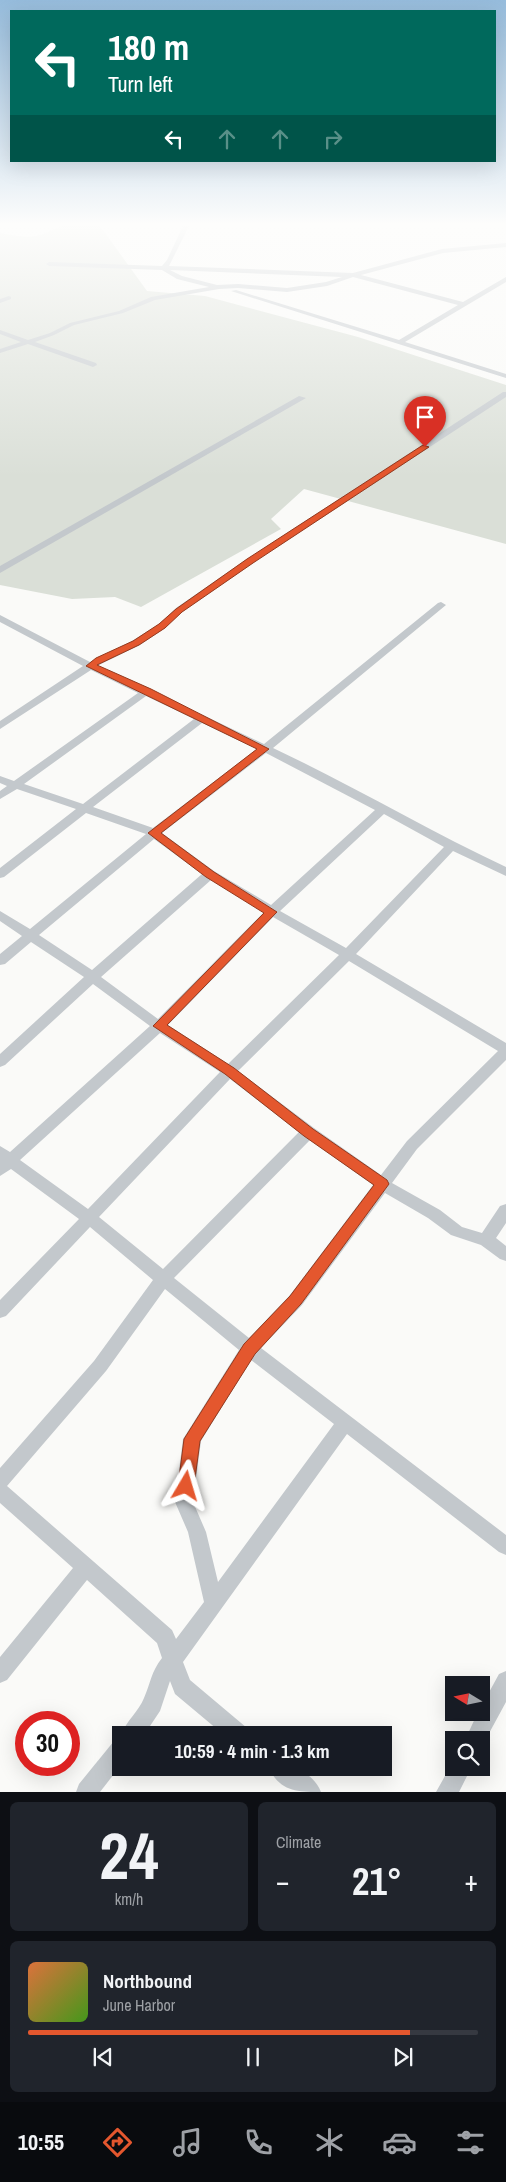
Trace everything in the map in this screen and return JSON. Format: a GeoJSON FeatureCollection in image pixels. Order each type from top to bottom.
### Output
{"type":"FeatureCollection","features":[{"type":"Feature","properties":{"kind":"street"},"geometry":{"type":"LineString","coordinates":[[0,351],[52,334],[72,324],[126,310]]}},
{"type":"Feature","properties":{"kind":"street"},"geometry":{"type":"LineString","coordinates":[[293,310],[506,376]]}},
{"type":"Feature","properties":{"kind":"street"},"geometry":{"type":"LineString","coordinates":[[400,342],[453,310]]}},
{"type":"Feature","properties":{"kind":"street"},"geometry":{"type":"LineString","coordinates":[[0,332],[93,366]]}},
{"type":"Feature","properties":{"kind":"street"},"geometry":{"type":"LineString","coordinates":[[0,726],[99,660],[136,643],[162,626],[179,610],[250,561],[506,394]]}},
{"type":"Feature","properties":{"kind":"street"},"geometry":{"type":"LineString","coordinates":[[0,570],[302,398]]}},
{"type":"Feature","properties":{"kind":"street"},"geometry":{"type":"LineString","coordinates":[[0,961],[154,833],[264,749],[441,605]]}},
{"type":"Feature","properties":{"kind":"street"},"geometry":{"type":"LineString","coordinates":[[0,618],[90,666],[147,691],[264,749],[305,767],[451,846],[506,872]]}},
{"type":"Feature","properties":{"kind":"street"},"geometry":{"type":"LineString","coordinates":[[0,796],[147,691]]}},
{"type":"Feature","properties":{"kind":"street"},"geometry":{"type":"LineString","coordinates":[[0,874],[202,718]]}},
{"type":"Feature","properties":{"kind":"street"},"geometry":{"type":"LineString","coordinates":[[0,779],[154,833],[210,874],[271,912],[348,954],[460,1020],[506,1051],[412,1145],[296,1300],[249,1349],[192,1439],[184,1502],[197,1532],[214,1605]]}},
{"type":"Feature","properties":{"kind":"street"},"geometry":{"type":"LineString","coordinates":[[383,809],[271,912],[159,1026],[3,1161],[89,1218],[249,1349],[506,1546]]}},
{"type":"Feature","properties":{"kind":"street"},"geometry":{"type":"LineString","coordinates":[[0,1311],[229,1071],[348,954],[451,846]]}},
{"type":"Feature","properties":{"kind":"street"},"geometry":{"type":"LineString","coordinates":[[0,1062],[210,874]]}},
{"type":"Feature","properties":{"kind":"street"},"geometry":{"type":"LineString","coordinates":[[0,915],[93,977],[159,1026],[229,1071],[308,1132],[382,1184],[434,1214],[457,1232],[486,1240],[506,1255]]}},
{"type":"Feature","properties":{"kind":"street"},"geometry":{"type":"LineString","coordinates":[[0,1481],[100,1366],[164,1279],[308,1132]]}},
{"type":"Feature","properties":{"kind":"street"},"geometry":{"type":"LineString","coordinates":[[486,1240],[506,1210]]}},
{"type":"Feature","properties":{"kind":"street"},"geometry":{"type":"LineString","coordinates":[[137,1726],[153,1704],[160,1677],[345,1423]]}},
{"type":"Feature","properties":{"kind":"street"},"geometry":{"type":"LineString","coordinates":[[0,1491],[165,1638],[182,1687],[229,1726]]}},
{"type":"Feature","properties":{"kind":"street"},"geometry":{"type":"LineString","coordinates":[[0,1673],[86,1567]]}},
{"type":"Feature","properties":{"kind":"street"},"geometry":{"type":"LineString","coordinates":[[480,1731],[506,1681]]}},
{"type":"Feature","properties":{"kind":"street"},"geometry":{"type":"LineString","coordinates":[[87,1792],[112,1760]]}},
{"type":"Feature","properties":{"kind":"street"},"geometry":{"type":"LineString","coordinates":[[290,1776],[310,1792]]}},
{"type":"Feature","properties":{"kind":"street"},"geometry":{"type":"LineString","coordinates":[[447,1792],[456,1776]]}},
{"type":"Feature","properties":{"kind":"shaded area"},"geometry":{"type":"Polygon","coordinates":[[[0,310],[256,310],[358,337],[506,385],[506,544],[304,489],[271,519],[281,529],[141,607],[115,597],[72,599],[0,585],[0,310]]]}},
{"type":"Feature","properties":{"kind":"route"},"geometry":{"type":"LineString","coordinates":[[186,1486],[192,1439],[249,1349],[296,1300],[382,1184],[308,1132],[229,1071],[159,1026],[271,912],[210,874],[154,833],[264,749],[147,691],[90,666],[136,643],[162,626],[179,610],[250,561],[425,447]]}}]}
